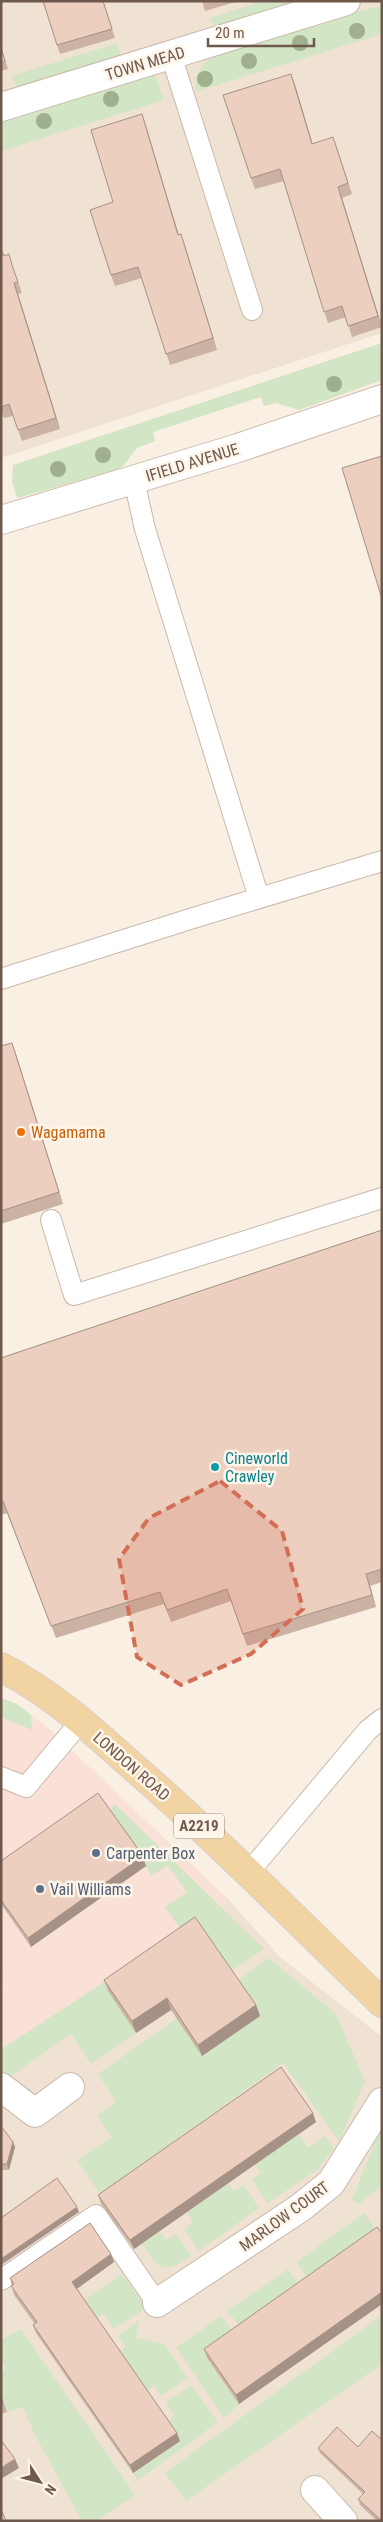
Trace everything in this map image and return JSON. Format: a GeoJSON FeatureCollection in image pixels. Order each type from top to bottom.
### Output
{"type":"FeatureCollection","features":[{"type":"Feature","properties":{"kind":"main road","name":"LONDON ROAD"},"geometry":{"type":"LineString","coordinates":[[1,1667],[39,1689],[81,1721],[250,1872],[382,2003]]}},
{"type":"Feature","properties":{"kind":"street","name":"TOWN MEAD"},"geometry":{"type":"LineString","coordinates":[[1,107],[346,1]]}},
{"type":"Feature","properties":{"kind":"street","name":"IFIELD AVENUE"},"geometry":{"type":"LineString","coordinates":[[1,520],[339,415],[382,399]]}},
{"type":"Feature","properties":{"kind":"street"},"geometry":{"type":"LineString","coordinates":[[1,2087],[36,2113],[70,2087]]}},
{"type":"Feature","properties":{"kind":"street","name":"MARLOW COURT"},"geometry":{"type":"LineString","coordinates":[[158,2303],[300,2208],[331,2183],[382,2102]]}},
{"type":"Feature","properties":{"kind":"street"},"geometry":{"type":"LineString","coordinates":[[315,2490],[343,2521]]}},
{"type":"Feature","properties":{"kind":"lane"},"geometry":{"type":"LineString","coordinates":[[171,55],[252,310]]}},
{"type":"Feature","properties":{"kind":"lane"},"geometry":{"type":"LineString","coordinates":[[134,480],[144,529],[259,898]]}},
{"type":"Feature","properties":{"kind":"lane"},"geometry":{"type":"LineString","coordinates":[[1,979],[382,861]]}},
{"type":"Feature","properties":{"kind":"lane"},"geometry":{"type":"LineString","coordinates":[[51,1220],[74,1295],[382,1198]]}},
{"type":"Feature","properties":{"kind":"lane"},"geometry":{"type":"LineString","coordinates":[[250,1872],[368,1730],[382,1719]]}},
{"type":"Feature","properties":{"kind":"lane"},"geometry":{"type":"LineString","coordinates":[[1,1777],[26,1786],[81,1721]]}},
{"type":"Feature","properties":{"kind":"lane"},"geometry":{"type":"LineString","coordinates":[[1,2280],[96,2215],[158,2303]]}},
{"type":"Feature","properties":{"kind":"highlighted area"},"geometry":{"type":"Polygon","coordinates":[[[220,1481],[282,1531],[303,1609],[251,1654],[181,1685],[137,1657],[119,1559],[149,1518],[220,1481]]]}},
{"type":"Feature","properties":{"kind":"shaded area"},"geometry":{"type":"Polygon","coordinates":[[[1,1],[382,1],[382,333],[1,458],[1,1]]]}},
{"type":"Feature","properties":{"kind":"shaded area"},"geometry":{"type":"Polygon","coordinates":[[[1,1698],[17,1704],[52,1731],[228,1899],[182,1932],[3,2048],[1,1698]]]}},
{"type":"Feature","properties":{"kind":"shaded area"},"geometry":{"type":"Polygon","coordinates":[[[228,1899],[279,1956],[382,2037],[382,2521],[1,2521],[1,2045],[3,2048],[182,1932],[228,1899]]]}},
{"type":"Feature","properties":{"kind":"green space"},"geometry":{"type":"Polygon","coordinates":[[[263,1],[301,1],[215,28],[211,18],[263,1]]]}},
{"type":"Feature","properties":{"kind":"green space"},"geometry":{"type":"Polygon","coordinates":[[[382,5],[382,34],[195,92],[197,76],[203,65],[227,49],[382,5]]]}},
{"type":"Feature","properties":{"kind":"green space"},"geometry":{"type":"Polygon","coordinates":[[[118,43],[120,56],[17,87],[11,76],[118,43]]]}},
{"type":"Feature","properties":{"kind":"green space"},"geometry":{"type":"Polygon","coordinates":[[[154,72],[164,100],[1,151],[1,119],[154,72]]]}},
{"type":"Feature","properties":{"kind":"green space"},"geometry":{"type":"Polygon","coordinates":[[[382,343],[382,380],[299,410],[276,403],[264,406],[261,397],[153,432],[155,441],[137,448],[123,466],[117,470],[17,498],[12,481],[13,465],[382,343]]]}},
{"type":"Feature","properties":{"kind":"green space"},"geometry":{"type":"Polygon","coordinates":[[[1,1698],[17,1704],[31,1715],[32,1730],[1,1717],[1,1698]]]}},
{"type":"Feature","properties":{"kind":"green space"},"geometry":{"type":"Polygon","coordinates":[[[115,1804],[264,1949],[229,1972],[108,1991],[136,2033],[91,2064],[71,2034],[4,2081],[1,2079],[1,2045],[3,2048],[182,1931],[165,1907],[187,1892],[167,1865],[152,1876],[108,1811],[115,1804]]]}},
{"type":"Feature","properties":{"kind":"green space"},"geometry":{"type":"Polygon","coordinates":[[[269,1958],[335,2013],[365,2081],[339,2141],[283,2063],[100,2194],[77,2160],[112,2137],[97,2116],[116,2102],[98,2074],[177,2018],[203,2056],[259,2016],[236,1982],[269,1958]]]}},
{"type":"Feature","properties":{"kind":"green space"},"geometry":{"type":"Polygon","coordinates":[[[382,2124],[382,2185],[359,2204],[352,2200],[382,2124]]]}},
{"type":"Feature","properties":{"kind":"green space"},"geometry":{"type":"Polygon","coordinates":[[[298,2134],[308,2148],[325,2136],[334,2148],[317,2170],[268,2203],[252,2180],[261,2173],[255,2165],[298,2134]]]}},
{"type":"Feature","properties":{"kind":"green space"},"geometry":{"type":"Polygon","coordinates":[[[228,2183],[234,2191],[244,2185],[259,2208],[199,2251],[184,2229],[193,2222],[187,2213],[228,2183]]]}},
{"type":"Feature","properties":{"kind":"green space"},"geometry":{"type":"Polygon","coordinates":[[[364,2213],[375,2229],[318,2280],[313,2271],[306,2276],[297,2262],[364,2213]]]}},
{"type":"Feature","properties":{"kind":"green space"},"geometry":{"type":"Polygon","coordinates":[[[160,2232],[166,2240],[176,2234],[191,2256],[168,2268],[158,2265],[142,2244],[160,2232]]]}},
{"type":"Feature","properties":{"kind":"green space"},"geometry":{"type":"Polygon","coordinates":[[[288,2269],[298,2283],[239,2325],[227,2311],[288,2269]]]}},
{"type":"Feature","properties":{"kind":"green space"},"geometry":{"type":"Polygon","coordinates":[[[122,2274],[144,2305],[143,2310],[114,2329],[104,2314],[96,2319],[83,2301],[122,2274]]]}},
{"type":"Feature","properties":{"kind":"green space"},"geometry":{"type":"Polygon","coordinates":[[[382,2315],[382,2364],[186,2501],[165,2473],[382,2315]]]}},
{"type":"Feature","properties":{"kind":"green space"},"geometry":{"type":"Polygon","coordinates":[[[221,2316],[232,2330],[207,2359],[239,2404],[224,2418],[176,2348],[221,2316]]]}},
{"type":"Feature","properties":{"kind":"green space"},"geometry":{"type":"Polygon","coordinates":[[[139,2320],[136,2338],[164,2344],[188,2378],[161,2396],[154,2386],[146,2392],[119,2352],[126,2347],[118,2336],[139,2320]]]}},
{"type":"Feature","properties":{"kind":"green space"},"geometry":{"type":"Polygon","coordinates":[[[21,2329],[135,2495],[96,2521],[82,2521],[35,2435],[23,2407],[7,2412],[1,2395],[1,2371],[6,2369],[1,2359],[1,2340],[21,2329]]]}},
{"type":"Feature","properties":{"kind":"green space"},"geometry":{"type":"Polygon","coordinates":[[[191,2385],[218,2422],[138,2480],[133,2473],[179,2441],[167,2422],[174,2415],[166,2402],[191,2385]]]}},
{"type":"Feature","properties":{"kind":"building"},"geometry":{"type":"Polygon","coordinates":[[[43,1],[103,1],[112,29],[57,45],[43,1]]]}},
{"type":"Feature","properties":{"kind":"building"},"geometry":{"type":"Polygon","coordinates":[[[1,48],[5,61],[1,63],[1,48]]]}},
{"type":"Feature","properties":{"kind":"building"},"geometry":{"type":"Polygon","coordinates":[[[291,74],[312,144],[333,137],[348,183],[338,187],[378,316],[348,326],[342,306],[324,312],[280,169],[251,178],[223,95],[291,74]]]}},
{"type":"Feature","properties":{"kind":"building"},"geometry":{"type":"Polygon","coordinates":[[[142,114],[178,235],[181,234],[213,338],[166,354],[138,267],[111,275],[90,210],[113,202],[91,130],[142,114]]]}},
{"type":"Feature","properties":{"kind":"building"},"geometry":{"type":"Polygon","coordinates":[[[1,248],[4,256],[9,254],[18,282],[14,283],[56,418],[18,430],[9,404],[1,407],[1,248]]]}},
{"type":"Feature","properties":{"kind":"building"},"geometry":{"type":"Polygon","coordinates":[[[382,456],[382,599],[342,468],[382,456]]]}},
{"type":"Feature","properties":{"kind":"building","name":"Wagamama"},"geometry":{"type":"Polygon","coordinates":[[[12,1043],[59,1192],[1,1211],[1,1046],[12,1043]]]}},
{"type":"Feature","properties":{"kind":"building","name":"Cineworld Crawley"},"geometry":{"type":"Polygon","coordinates":[[[382,1230],[382,1569],[366,1574],[372,1595],[243,1634],[227,1589],[167,1610],[160,1592],[51,1626],[3,1501],[1,1502],[1,1358],[382,1230]]]}},
{"type":"Feature","properties":{"kind":"building"},"geometry":{"type":"Polygon","coordinates":[[[98,1793],[143,1856],[28,1938],[1,1900],[1,1861],[98,1793]]]}},
{"type":"Feature","properties":{"kind":"building"},"geometry":{"type":"Polygon","coordinates":[[[195,1917],[256,2005],[198,2045],[167,1998],[132,2021],[104,1980],[195,1917]]]}},
{"type":"Feature","properties":{"kind":"building"},"geometry":{"type":"Polygon","coordinates":[[[281,2067],[313,2113],[130,2240],[98,2195],[281,2067]]]}},
{"type":"Feature","properties":{"kind":"building"},"geometry":{"type":"Polygon","coordinates":[[[1,2126],[13,2142],[7,2164],[1,2164],[1,2126]]]}},
{"type":"Feature","properties":{"kind":"building"},"geometry":{"type":"Polygon","coordinates":[[[57,2178],[77,2207],[1,2259],[1,2218],[57,2178]]]}},
{"type":"Feature","properties":{"kind":"building"},"geometry":{"type":"Polygon","coordinates":[[[90,2223],[111,2254],[72,2282],[177,2433],[130,2465],[33,2325],[37,2322],[11,2286],[14,2284],[10,2278],[90,2223]]]}},
{"type":"Feature","properties":{"kind":"building"},"geometry":{"type":"Polygon","coordinates":[[[377,2227],[382,2233],[382,2292],[236,2395],[204,2349],[377,2227]]]}},
{"type":"Feature","properties":{"kind":"building"},"geometry":{"type":"Polygon","coordinates":[[[337,2427],[358,2447],[372,2431],[382,2440],[382,2521],[358,2499],[365,2492],[318,2448],[337,2427]]]}},
{"type":"Feature","properties":{"kind":"building"},"geometry":{"type":"Polygon","coordinates":[[[1,2440],[15,2459],[1,2468],[1,2440]]]}},
{"type":"Feature","properties":{"kind":"building"},"geometry":{"type":"Polygon","coordinates":[[[1,2509],[6,2521],[1,2521],[1,2509]]]}},
{"type":"Feature","properties":{"kind":"place","name":"Wagamama"},"geometry":{"type":"Point","coordinates":[21,1132]}},
{"type":"Feature","properties":{"kind":"place","name":"Cineworld Crawley"},"geometry":{"type":"Point","coordinates":[215,1467]}},
{"type":"Feature","properties":{"kind":"place","name":"Carpenter Box"},"geometry":{"type":"Point","coordinates":[96,1853]}},
{"type":"Feature","properties":{"kind":"place","name":"Vail Williams"},"geometry":{"type":"Point","coordinates":[40,1889]}}]}
